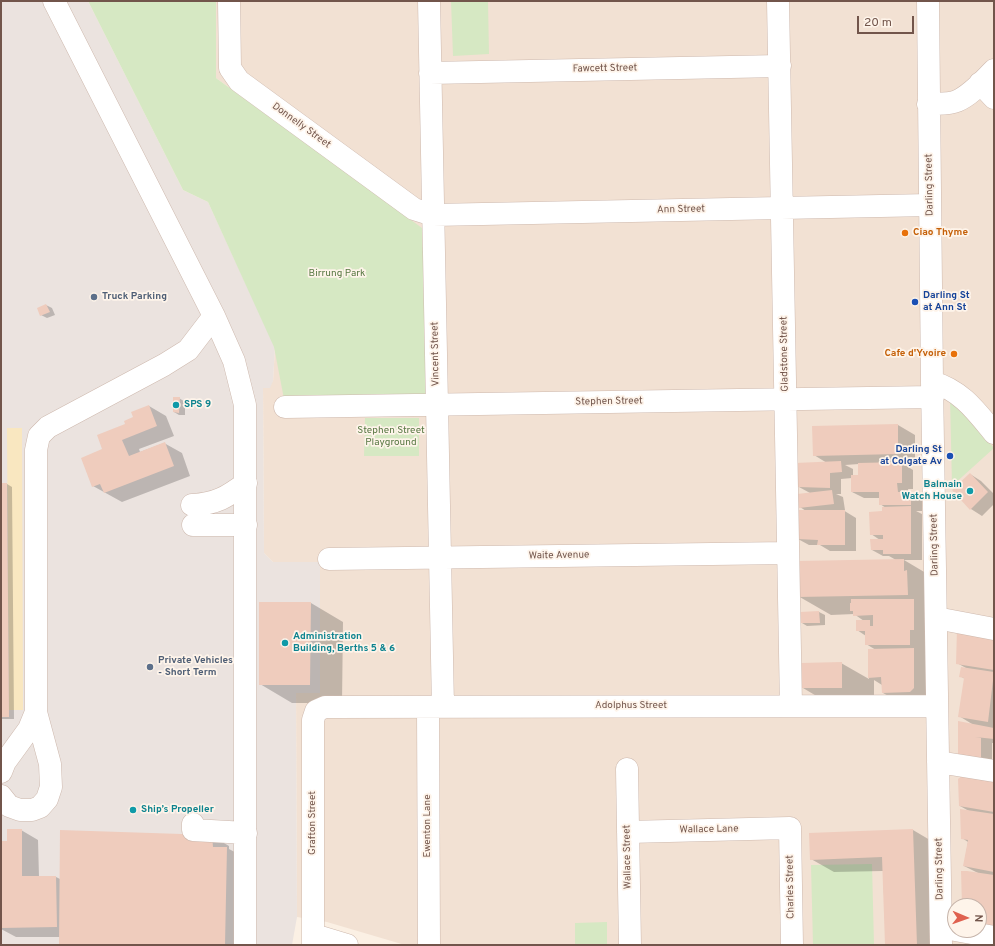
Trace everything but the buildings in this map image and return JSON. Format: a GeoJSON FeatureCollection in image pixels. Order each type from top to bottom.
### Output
{"type":"FeatureCollection","features":[{"type":"Feature","properties":{"kind":"street"},"geometry":{"type":"LineString","coordinates":[[54,1],[214,316],[234,361],[245,405],[245,945]]}},
{"type":"Feature","properties":{"kind":"street","name":"Donnelly Street"},"geometry":{"type":"LineString","coordinates":[[229,1],[230,68],[239,81],[414,209],[433,215]]}},
{"type":"Feature","properties":{"kind":"street","name":"Vincent Street"},"geometry":{"type":"LineString","coordinates":[[429,1],[440,558],[435,707]]}},
{"type":"Feature","properties":{"kind":"street","name":"Gladstone Street"},"geometry":{"type":"LineString","coordinates":[[778,1],[790,706]]}},
{"type":"Feature","properties":{"kind":"street","name":"Darling Street"},"geometry":{"type":"LineString","coordinates":[[928,1],[928,104],[938,762],[947,916]]}},
{"type":"Feature","properties":{"kind":"street","name":"Fawcett Street"},"geometry":{"type":"LineString","coordinates":[[430,73],[780,66]]}},
{"type":"Feature","properties":{"kind":"street"},"geometry":{"type":"LineString","coordinates":[[928,104],[956,101],[989,84]]}},
{"type":"Feature","properties":{"kind":"street","name":"Ann Street"},"geometry":{"type":"LineString","coordinates":[[433,215],[930,205]]}},
{"type":"Feature","properties":{"kind":"street"},"geometry":{"type":"LineString","coordinates":[[1,796],[9,806],[20,810],[32,810],[40,807],[47,799],[51,787],[50,764],[36,712],[36,450],[39,436],[48,427],[164,366],[188,350],[214,316]]}},
{"type":"Feature","properties":{"kind":"street"},"geometry":{"type":"LineString","coordinates":[[932,389],[945,386],[960,396],[969,403],[994,433]]}},
{"type":"Feature","properties":{"kind":"street","name":"Stephen Street"},"geometry":{"type":"LineString","coordinates":[[285,407],[785,399],[932,389]]}},
{"type":"Feature","properties":{"kind":"street"},"geometry":{"type":"LineString","coordinates":[[246,483],[230,495],[208,504],[193,515],[246,525]]}},
{"type":"Feature","properties":{"kind":"street","name":"Waite Avenue"},"geometry":{"type":"LineString","coordinates":[[329,559],[788,553]]}},
{"type":"Feature","properties":{"kind":"street"},"geometry":{"type":"LineString","coordinates":[[936,618],[994,629]]}},
{"type":"Feature","properties":{"kind":"street","name":"Adolphus Street"},"geometry":{"type":"LineString","coordinates":[[325,707],[937,706]]}},
{"type":"Feature","properties":{"kind":"street","name":"Grafton Street"},"geometry":{"type":"LineString","coordinates":[[314,940],[313,720],[316,711],[325,707]]}},
{"type":"Feature","properties":{"kind":"street","name":"Ewenton Lane"},"geometry":{"type":"LineString","coordinates":[[429,945],[435,707]]}},
{"type":"Feature","properties":{"kind":"street"},"geometry":{"type":"LineString","coordinates":[[1,772],[5,762],[30,729],[36,712]]}},
{"type":"Feature","properties":{"kind":"street"},"geometry":{"type":"LineString","coordinates":[[938,762],[994,771]]}},
{"type":"Feature","properties":{"kind":"street","name":"Wallace Street"},"geometry":{"type":"LineString","coordinates":[[627,769],[630,945]]}},
{"type":"Feature","properties":{"kind":"street"},"geometry":{"type":"LineString","coordinates":[[193,824],[193,830],[246,833]]}},
{"type":"Feature","properties":{"kind":"street","name":"Wallace Lane"},"geometry":{"type":"LineString","coordinates":[[628,832],[790,828]]}},
{"type":"Feature","properties":{"kind":"street","name":"Charles Street"},"geometry":{"type":"LineString","coordinates":[[790,828],[792,945]]}},
{"type":"Feature","properties":{"kind":"street"},"geometry":{"type":"LineString","coordinates":[[314,940],[347,945]]}},
{"type":"Feature","properties":{"kind":"shaded area"},"geometry":{"type":"Polygon","coordinates":[[[1,1],[88,1],[183,190],[208,202],[275,347],[273,381],[270,388],[263,388],[264,553],[273,562],[320,562],[320,693],[296,693],[297,917],[292,945],[1,945],[1,1]]]}},
{"type":"Feature","properties":{"kind":"shaded area"},"geometry":{"type":"Polygon","coordinates":[[[216,1],[994,1],[994,945],[405,945],[327,922],[297,917],[296,693],[320,693],[320,562],[273,562],[264,553],[263,388],[273,381],[275,347],[285,399],[428,394],[422,229],[216,78],[216,1]]]}},
{"type":"Feature","properties":{"kind":"green space","name":"Birrung Park"},"geometry":{"type":"Polygon","coordinates":[[[88,1],[216,1],[216,78],[422,228],[429,395],[284,399],[274,347],[208,202],[183,190],[88,1]]]}},
{"type":"Feature","properties":{"kind":"green space"},"geometry":{"type":"Polygon","coordinates":[[[451,1],[488,1],[489,54],[453,56],[451,1]]]}},
{"type":"Feature","properties":{"kind":"green space"},"geometry":{"type":"Polygon","coordinates":[[[950,397],[994,448],[952,486],[950,397]]]}},
{"type":"Feature","properties":{"kind":"green space","name":"Stephen Street Playground"},"geometry":{"type":"Polygon","coordinates":[[[365,418],[419,418],[419,456],[364,456],[365,418]]]}},
{"type":"Feature","properties":{"kind":"green space"},"geometry":{"type":"Polygon","coordinates":[[[872,864],[874,945],[813,945],[811,865],[872,864]]]}},
{"type":"Feature","properties":{"kind":"green space"},"geometry":{"type":"Polygon","coordinates":[[[607,922],[607,945],[575,945],[575,923],[607,922]]]}},
{"type":"Feature","properties":{"kind":"sand"},"geometry":{"type":"Polygon","coordinates":[[[7,428],[22,428],[23,710],[9,710],[7,428]]]}},
{"type":"Feature","properties":{"kind":"place","name":"Ciao Thyme"},"geometry":{"type":"Point","coordinates":[905,233]}},
{"type":"Feature","properties":{"kind":"place","name":"Truck Parking"},"geometry":{"type":"Point","coordinates":[94,297]}},
{"type":"Feature","properties":{"kind":"place","name":"Darling St at Ann St"},"geometry":{"type":"Point","coordinates":[915,302]}},
{"type":"Feature","properties":{"kind":"place","name":"Cafe d'Yvoire"},"geometry":{"type":"Point","coordinates":[954,354]}},
{"type":"Feature","properties":{"kind":"place","name":"SPS 9"},"geometry":{"type":"Point","coordinates":[176,405]}},
{"type":"Feature","properties":{"kind":"place","name":"Darling St at Colgate Av"},"geometry":{"type":"Point","coordinates":[950,456]}},
{"type":"Feature","properties":{"kind":"place","name":"Balmain Watch House"},"geometry":{"type":"Point","coordinates":[970,491]}},
{"type":"Feature","properties":{"kind":"place","name":"Administration Building, Berths 5 & 6"},"geometry":{"type":"Point","coordinates":[285,643]}},
{"type":"Feature","properties":{"kind":"place","name":"Private Vehicles - Short Term"},"geometry":{"type":"Point","coordinates":[150,667]}},
{"type":"Feature","properties":{"kind":"place","name":"Ship’s Propeller"},"geometry":{"type":"Point","coordinates":[133,810]}}]}
